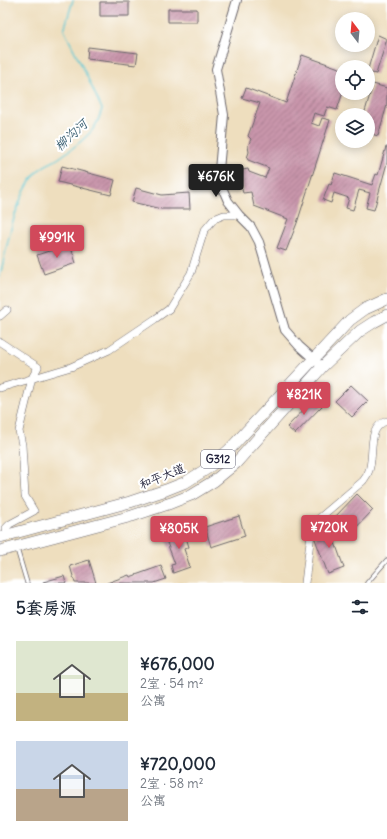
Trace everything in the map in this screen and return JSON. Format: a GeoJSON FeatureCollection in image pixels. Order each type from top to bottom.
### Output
{"type":"FeatureCollection","features":[{"type":"Feature","properties":{"kind":"highway","name":"和平大道"},"geometry":{"type":"LineString","coordinates":[[0,551],[17,548],[171,503],[191,495],[214,481],[236,463],[318,363],[350,320],[366,309],[387,299]]}},
{"type":"Feature","properties":{"kind":"highway","name":"和平大道"},"geometry":{"type":"LineString","coordinates":[[4,536],[130,502],[186,482],[208,468],[229,450],[318,363],[360,331],[387,316]]}},
{"type":"Feature","properties":{"kind":"street"},"geometry":{"type":"LineString","coordinates":[[237,0],[216,70],[224,115],[219,170],[221,185],[228,201],[251,227],[259,242],[285,330],[299,346],[318,363]]}},
{"type":"Feature","properties":{"kind":"street"},"geometry":{"type":"LineString","coordinates":[[0,388],[71,367],[109,350],[169,309],[191,273],[204,231],[214,219],[224,215],[239,215]]}},
{"type":"Feature","properties":{"kind":"street"},"geometry":{"type":"LineString","coordinates":[[0,316],[7,310]]}},
{"type":"Feature","properties":{"kind":"street"},"geometry":{"type":"LineString","coordinates":[[0,342],[38,367],[32,378],[19,431],[22,445],[25,496],[34,511],[10,524],[6,528],[4,536]]}},
{"type":"Feature","properties":{"kind":"street"},"geometry":{"type":"LineString","coordinates":[[305,583],[313,526],[316,521],[363,481],[368,473],[376,427],[381,423],[387,422]]}},
{"type":"Feature","properties":{"kind":"lane"},"geometry":{"type":"LineString","coordinates":[[17,548],[27,583]]}},
{"type":"Feature","properties":{"kind":"lane"},"geometry":{"type":"LineString","coordinates":[[367,583],[387,560]]}},
{"type":"Feature","properties":{"kind":"building"},"geometry":{"type":"Polygon","coordinates":[[[100,2],[129,2],[129,16],[100,16],[100,2]]]}},
{"type":"Feature","properties":{"kind":"building"},"geometry":{"type":"Polygon","coordinates":[[[168,9],[197,9],[197,22],[168,22],[168,9]]]}},
{"type":"Feature","properties":{"kind":"building"},"geometry":{"type":"Polygon","coordinates":[[[378,35],[387,39],[376,74],[375,60],[371,60],[373,52],[375,52],[378,35]]]}},
{"type":"Feature","properties":{"kind":"building"},"geometry":{"type":"Polygon","coordinates":[[[88,47],[138,53],[136,65],[87,59],[88,47]]]}},
{"type":"Feature","properties":{"kind":"building"},"geometry":{"type":"Polygon","coordinates":[[[302,55],[335,67],[335,100],[340,100],[338,108],[335,108],[335,109],[327,107],[324,116],[314,113],[311,123],[319,126],[322,118],[330,120],[297,223],[286,251],[277,248],[288,219],[254,206],[251,192],[243,193],[237,171],[248,169],[249,172],[265,178],[269,168],[248,160],[247,158],[249,152],[248,146],[251,139],[248,136],[260,103],[242,98],[246,88],[286,103],[302,55]]]}},
{"type":"Feature","properties":{"kind":"building"},"geometry":{"type":"Polygon","coordinates":[[[375,85],[387,88],[387,105],[378,136],[375,135],[375,108],[366,108],[368,100],[375,100],[375,85]]]}},
{"type":"Feature","properties":{"kind":"building"},"geometry":{"type":"Polygon","coordinates":[[[386,147],[387,163],[374,210],[366,208],[370,193],[359,190],[353,210],[346,208],[349,198],[334,193],[331,203],[323,200],[329,184],[331,185],[335,173],[372,185],[376,174],[378,175],[386,147]]]}},
{"type":"Feature","properties":{"kind":"building"},"geometry":{"type":"Polygon","coordinates":[[[62,166],[115,180],[111,195],[58,182],[62,166]]]}},
{"type":"Feature","properties":{"kind":"building"},"geometry":{"type":"Polygon","coordinates":[[[136,188],[162,195],[189,193],[190,209],[161,209],[132,202],[136,188]]]}},
{"type":"Feature","properties":{"kind":"building"},"geometry":{"type":"Polygon","coordinates":[[[70,244],[76,263],[44,274],[37,255],[70,244]]]}},
{"type":"Feature","properties":{"kind":"building"},"geometry":{"type":"Polygon","coordinates":[[[351,385],[368,401],[352,417],[335,401],[351,385]]]}},
{"type":"Feature","properties":{"kind":"building"},"geometry":{"type":"Polygon","coordinates":[[[314,399],[322,406],[295,434],[287,427],[314,399]]]}},
{"type":"Feature","properties":{"kind":"building"},"geometry":{"type":"Polygon","coordinates":[[[357,494],[373,510],[350,534],[334,518],[357,494]]]}},
{"type":"Feature","properties":{"kind":"building"},"geometry":{"type":"Polygon","coordinates":[[[239,516],[245,536],[211,547],[205,527],[239,516]]]}},
{"type":"Feature","properties":{"kind":"building"},"geometry":{"type":"Polygon","coordinates":[[[327,520],[344,568],[328,574],[315,539],[316,536],[322,533],[319,527],[320,524],[327,520]]]}},
{"type":"Feature","properties":{"kind":"building"},"geometry":{"type":"Polygon","coordinates":[[[183,528],[189,547],[184,549],[190,567],[173,573],[171,565],[175,564],[166,540],[174,537],[172,532],[183,528]]]}},
{"type":"Feature","properties":{"kind":"building"},"geometry":{"type":"Polygon","coordinates":[[[89,560],[96,583],[75,583],[70,566],[89,560]]]}},
{"type":"Feature","properties":{"kind":"building"},"geometry":{"type":"Polygon","coordinates":[[[161,566],[166,579],[154,583],[107,583],[129,575],[130,577],[161,566]]]}},
{"type":"Feature","properties":{"kind":"building"},"geometry":{"type":"Polygon","coordinates":[[[64,576],[66,583],[43,583],[43,582],[64,576]]]}},
{"type":"Feature","properties":{"kind":"waterway","name":"柳沟河"},"geometry":{"type":"LineString","coordinates":[[0,276],[13,222],[28,184],[36,173],[42,168],[63,155],[88,135],[96,124],[102,109],[64,30],[73,0]]}}]}
